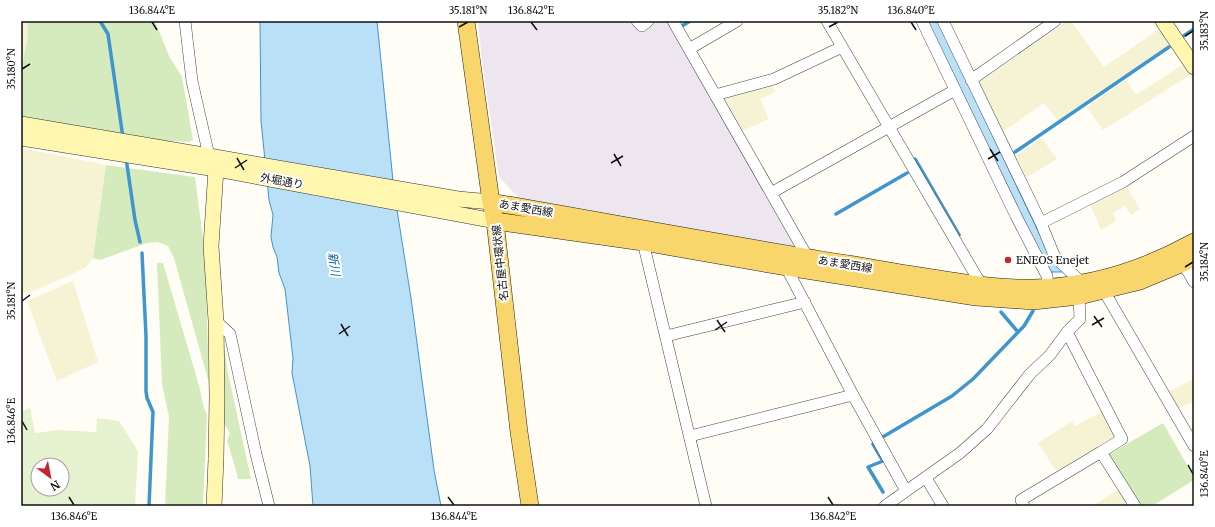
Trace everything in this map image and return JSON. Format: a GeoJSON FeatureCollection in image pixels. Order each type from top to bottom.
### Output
{"type":"FeatureCollection","features":[{"type":"Feature","properties":{"kind":"main road","name":"名古屋中環状線"},"geometry":{"type":"LineString","coordinates":[[466,21],[491,202],[495,221],[519,432],[530,506]]}},
{"type":"Feature","properties":{"kind":"main road"},"geometry":{"type":"LineString","coordinates":[[1163,21],[1194,67]]}},
{"type":"Feature","properties":{"kind":"main road","name":"外堀通り"},"geometry":{"type":"LineString","coordinates":[[21,124],[186,159],[216,169],[237,167]]}},
{"type":"Feature","properties":{"kind":"main road","name":"外堀通り"},"geometry":{"type":"LineString","coordinates":[[21,138],[186,159],[209,156],[237,167],[457,206],[495,221]]}},
{"type":"Feature","properties":{"kind":"main road"},"geometry":{"type":"LineString","coordinates":[[209,156],[216,169],[211,246],[216,321],[216,459],[214,506]]}},
{"type":"Feature","properties":{"kind":"main road","name":"外堀通り"},"geometry":{"type":"LineString","coordinates":[[457,206],[491,202]]}},
{"type":"Feature","properties":{"kind":"main road","name":"あま愛西線"},"geometry":{"type":"LineString","coordinates":[[491,202],[808,258],[982,286],[1032,288],[1062,286],[1104,291],[1140,281],[1188,260]]}},
{"type":"Feature","properties":{"kind":"main road","name":"あま愛西線"},"geometry":{"type":"LineString","coordinates":[[495,221],[643,242],[786,267],[976,297],[1033,301],[1080,289],[1174,253],[1194,242]]}},
{"type":"Feature","properties":{"kind":"street"},"geometry":{"type":"LineString","coordinates":[[185,21],[192,81],[209,156]]}},
{"type":"Feature","properties":{"kind":"street"},"geometry":{"type":"LineString","coordinates":[[637,21],[642,26],[648,21]]}},
{"type":"Feature","properties":{"kind":"street"},"geometry":{"type":"LineString","coordinates":[[673,21],[808,258]]}},
{"type":"Feature","properties":{"kind":"street"},"geometry":{"type":"LineString","coordinates":[[689,50],[737,21]]}},
{"type":"Feature","properties":{"kind":"street"},"geometry":{"type":"LineString","coordinates":[[827,21],[982,286]]}},
{"type":"Feature","properties":{"kind":"street"},"geometry":{"type":"LineString","coordinates":[[922,21],[1016,216],[1047,276],[1048,287]]}},
{"type":"Feature","properties":{"kind":"street"},"geometry":{"type":"LineString","coordinates":[[885,506],[960,453],[987,429],[1030,374],[1050,355],[1067,332],[1080,319],[1080,289],[1054,254],[1041,223],[943,21]]}},
{"type":"Feature","properties":{"kind":"street"},"geometry":{"type":"LineString","coordinates":[[971,80],[1055,21]]}},
{"type":"Feature","properties":{"kind":"street"},"geometry":{"type":"LineString","coordinates":[[715,95],[774,79],[842,47]]}},
{"type":"Feature","properties":{"kind":"street"},"geometry":{"type":"LineString","coordinates":[[771,193],[955,90]]}},
{"type":"Feature","properties":{"kind":"street"},"geometry":{"type":"LineString","coordinates":[[1041,223],[1123,182],[1194,136]]}},
{"type":"Feature","properties":{"kind":"street"},"geometry":{"type":"LineString","coordinates":[[643,242],[706,506]]}},
{"type":"Feature","properties":{"kind":"street"},"geometry":{"type":"LineString","coordinates":[[1188,260],[1194,282]]}},
{"type":"Feature","properties":{"kind":"street"},"geometry":{"type":"LineString","coordinates":[[786,267],[853,395],[906,491]]}},
{"type":"Feature","properties":{"kind":"street"},"geometry":{"type":"LineString","coordinates":[[1104,291],[1194,446]]}},
{"type":"Feature","properties":{"kind":"street"},"geometry":{"type":"LineString","coordinates":[[666,336],[805,302]]}},
{"type":"Feature","properties":{"kind":"street"},"geometry":{"type":"LineString","coordinates":[[216,321],[230,334],[269,506]]}},
{"type":"Feature","properties":{"kind":"street"},"geometry":{"type":"LineString","coordinates":[[1024,506],[1021,500],[1122,439],[1067,332]]}},
{"type":"Feature","properties":{"kind":"street"},"geometry":{"type":"LineString","coordinates":[[690,436],[853,395]]}},
{"type":"Feature","properties":{"kind":"street"},"geometry":{"type":"LineString","coordinates":[[1101,452],[1135,506]]}},
{"type":"Feature","properties":{"kind":"street"},"geometry":{"type":"LineString","coordinates":[[926,478],[943,506]]}},
{"type":"Feature","properties":{"kind":"shaded area"},"geometry":{"type":"Polygon","coordinates":[[[21,21],[27,21],[28,35],[21,72],[21,21]]]}},
{"type":"Feature","properties":{"kind":"shaded area"},"geometry":{"type":"Polygon","coordinates":[[[478,21],[634,21],[643,30],[653,21],[671,21],[801,250],[721,237],[719,234],[523,202],[499,177],[482,60],[478,21]]]}},
{"type":"Feature","properties":{"kind":"shaded area"},"geometry":{"type":"Polygon","coordinates":[[[1067,21],[1071,21],[1104,67],[1159,29],[1170,45],[1058,121],[1044,103],[1002,132],[979,84],[980,82],[1067,21]]]}},
{"type":"Feature","properties":{"kind":"shaded area"},"geometry":{"type":"Polygon","coordinates":[[[1182,65],[1190,75],[1103,130],[1087,107],[1126,80],[1136,95],[1182,65]]]}},
{"type":"Feature","properties":{"kind":"shaded area"},"geometry":{"type":"Polygon","coordinates":[[[772,84],[775,92],[760,99],[769,119],[741,131],[721,96],[772,84]]]}},
{"type":"Feature","properties":{"kind":"shaded area"},"geometry":{"type":"Polygon","coordinates":[[[1042,138],[1057,159],[1027,177],[1025,176],[1016,156],[1042,138]]]}},
{"type":"Feature","properties":{"kind":"shaded area"},"geometry":{"type":"Polygon","coordinates":[[[21,148],[106,165],[93,258],[85,268],[36,290],[21,294],[21,148]]]}},
{"type":"Feature","properties":{"kind":"shaded area"},"geometry":{"type":"Polygon","coordinates":[[[1125,184],[1140,209],[1131,215],[1125,206],[1113,213],[1116,221],[1101,230],[1089,202],[1125,184]]]}},
{"type":"Feature","properties":{"kind":"shaded area"},"geometry":{"type":"Polygon","coordinates":[[[73,281],[98,362],[57,381],[27,301],[73,281]]]}},
{"type":"Feature","properties":{"kind":"shaded area"},"geometry":{"type":"Polygon","coordinates":[[[1194,379],[1194,401],[1179,408],[1169,391],[1194,379]]]}},
{"type":"Feature","properties":{"kind":"shaded area"},"geometry":{"type":"Polygon","coordinates":[[[1105,410],[1117,435],[1056,471],[1038,443],[1072,421],[1075,426],[1105,410]]]}},
{"type":"Feature","properties":{"kind":"shaded area"},"geometry":{"type":"Polygon","coordinates":[[[1120,489],[1132,506],[1092,506],[1120,489]]]}},
{"type":"Feature","properties":{"kind":"green space"},"geometry":{"type":"Polygon","coordinates":[[[27,21],[155,21],[169,56],[182,77],[193,140],[188,142],[155,140],[21,118],[21,72],[28,35],[27,21]]]}},
{"type":"Feature","properties":{"kind":"green space"},"geometry":{"type":"Polygon","coordinates":[[[106,165],[195,177],[203,239],[209,383],[174,258],[168,246],[158,242],[147,243],[100,260],[93,258],[106,165]]]}},
{"type":"Feature","properties":{"kind":"green space"},"geometry":{"type":"Polygon","coordinates":[[[157,263],[163,263],[207,415],[203,506],[165,506],[169,417],[162,384],[157,263]]]}},
{"type":"Feature","properties":{"kind":"green space"},"geometry":{"type":"Polygon","coordinates":[[[223,340],[228,373],[251,479],[238,479],[227,441],[230,433],[221,418],[223,340]]]}},
{"type":"Feature","properties":{"kind":"green space"},"geometry":{"type":"Polygon","coordinates":[[[30,408],[35,433],[59,430],[96,432],[97,418],[119,421],[138,451],[135,506],[21,506],[21,412],[30,408]]]}},
{"type":"Feature","properties":{"kind":"green space"},"geometry":{"type":"Polygon","coordinates":[[[1163,423],[1194,477],[1194,480],[1152,506],[1138,506],[1106,456],[1163,423]]]}},
{"type":"Feature","properties":{"kind":"water","name":"新川"},"geometry":{"type":"Polygon","coordinates":[[[260,21],[377,21],[394,191],[411,298],[434,470],[441,506],[313,506],[310,466],[292,373],[293,358],[285,289],[279,273],[277,257],[271,237],[273,215],[269,200],[261,121],[260,21]]]}},
{"type":"Feature","properties":{"kind":"water"},"geometry":{"type":"Polygon","coordinates":[[[926,21],[938,21],[1047,249],[1064,272],[1051,272],[1043,260],[926,21]]]}},
{"type":"Feature","properties":{"kind":"waterway"},"geometry":{"type":"LineString","coordinates":[[100,21],[108,34],[123,138]]}},
{"type":"Feature","properties":{"kind":"waterway"},"geometry":{"type":"LineString","coordinates":[[682,26],[690,21]]}},
{"type":"Feature","properties":{"kind":"waterway"},"geometry":{"type":"LineString","coordinates":[[1182,37],[1194,29]]}},
{"type":"Feature","properties":{"kind":"waterway"},"geometry":{"type":"LineString","coordinates":[[1015,152],[1169,47]]}},
{"type":"Feature","properties":{"kind":"waterway"},"geometry":{"type":"LineString","coordinates":[[126,158],[135,220],[140,242]]}},
{"type":"Feature","properties":{"kind":"waterway"},"geometry":{"type":"LineString","coordinates":[[915,159],[959,235]]}},
{"type":"Feature","properties":{"kind":"waterway"},"geometry":{"type":"LineString","coordinates":[[836,214],[907,173]]}},
{"type":"Feature","properties":{"kind":"waterway"},"geometry":{"type":"LineString","coordinates":[[142,253],[146,336],[146,391],[147,398],[153,412],[149,506]]}},
{"type":"Feature","properties":{"kind":"waterway"},"geometry":{"type":"LineString","coordinates":[[881,438],[952,396],[973,379],[1024,326],[1033,311]]}},
{"type":"Feature","properties":{"kind":"waterway"},"geometry":{"type":"LineString","coordinates":[[1001,312],[1018,332]]}},
{"type":"Feature","properties":{"kind":"waterway"},"geometry":{"type":"LineString","coordinates":[[873,444],[883,461],[868,467],[883,492]]}},
{"type":"Feature","properties":{"kind":"place","name":"ENEOS Enejet"},"geometry":{"type":"Point","coordinates":[1008,260]}}]}
